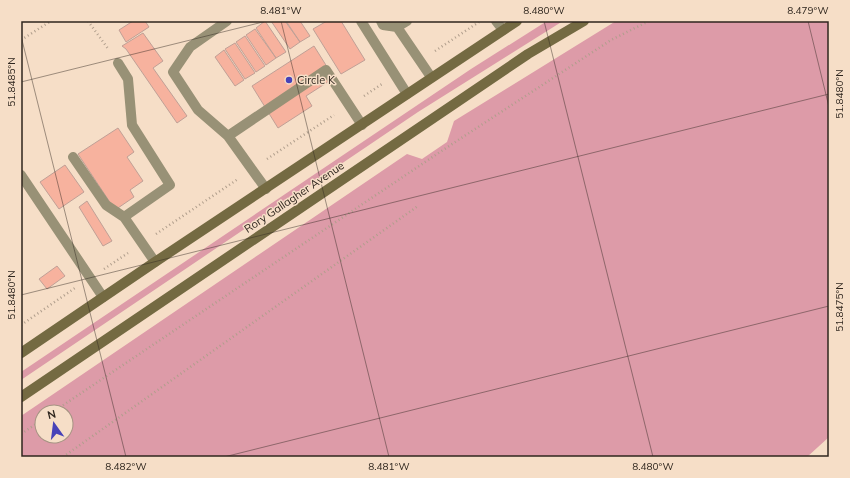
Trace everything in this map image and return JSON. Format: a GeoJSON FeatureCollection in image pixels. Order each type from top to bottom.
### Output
{"type":"FeatureCollection","features":[{"type":"Feature","properties":{"kind":"street","name":"Rory Gallagher Avenue"},"geometry":{"type":"LineString","coordinates":[[21,353],[362,125],[431,77],[517,21]]}},
{"type":"Feature","properties":{"kind":"street","name":"Rory Gallagher Avenue"},"geometry":{"type":"LineString","coordinates":[[21,397],[528,54],[584,21]]}},
{"type":"Feature","properties":{"kind":"lane"},"geometry":{"type":"LineString","coordinates":[[227,21],[190,46],[173,72],[198,110],[228,136],[266,189]]}},
{"type":"Feature","properties":{"kind":"lane"},"geometry":{"type":"LineString","coordinates":[[361,21],[407,94]]}},
{"type":"Feature","properties":{"kind":"lane"},"geometry":{"type":"LineString","coordinates":[[381,21],[383,25],[397,27],[407,21]]}},
{"type":"Feature","properties":{"kind":"lane"},"geometry":{"type":"LineString","coordinates":[[496,21],[502,30]]}},
{"type":"Feature","properties":{"kind":"lane"},"geometry":{"type":"LineString","coordinates":[[397,27],[431,77]]}},
{"type":"Feature","properties":{"kind":"lane"},"geometry":{"type":"LineString","coordinates":[[118,63],[128,79],[132,125],[170,185],[124,218]]}},
{"type":"Feature","properties":{"kind":"lane"},"geometry":{"type":"LineString","coordinates":[[228,136],[326,70],[362,125]]}},
{"type":"Feature","properties":{"kind":"lane"},"geometry":{"type":"LineString","coordinates":[[73,157],[106,204],[124,218],[155,262]]}},
{"type":"Feature","properties":{"kind":"lane"},"geometry":{"type":"LineString","coordinates":[[21,175],[103,298]]}},
{"type":"Feature","properties":{"kind":"path"},"geometry":{"type":"LineString","coordinates":[[21,40],[50,21]]}},
{"type":"Feature","properties":{"kind":"path"},"geometry":{"type":"LineString","coordinates":[[88,21],[118,63]]}},
{"type":"Feature","properties":{"kind":"path"},"geometry":{"type":"LineString","coordinates":[[65,404],[585,57],[611,40],[649,21]]}},
{"type":"Feature","properties":{"kind":"path"},"geometry":{"type":"LineString","coordinates":[[63,457],[418,206]]}},
{"type":"Feature","properties":{"kind":"path"},"geometry":{"type":"LineString","coordinates":[[21,434],[34,425]]}},
{"type":"Feature","properties":{"kind":"shaded area"},"geometry":{"type":"Polygon","coordinates":[[[547,21],[563,21],[418,112],[21,380],[21,372],[471,69],[547,21]]]}},
{"type":"Feature","properties":{"kind":"shaded area"},"geometry":{"type":"Polygon","coordinates":[[[616,21],[829,21],[829,437],[807,457],[21,457],[21,416],[34,407],[34,444],[74,444],[74,404],[39,404],[407,154],[422,159],[447,142],[454,121],[616,21]]]}},
{"type":"Feature","properties":{"kind":"building"},"geometry":{"type":"Polygon","coordinates":[[[133,21],[145,21],[149,27],[126,42],[119,30],[133,21]]]}},
{"type":"Feature","properties":{"kind":"building"},"geometry":{"type":"Polygon","coordinates":[[[265,21],[286,52],[276,58],[256,28],[265,21]]]}},
{"type":"Feature","properties":{"kind":"building"},"geometry":{"type":"Polygon","coordinates":[[[271,21],[285,21],[300,42],[290,49],[271,21]]]}},
{"type":"Feature","properties":{"kind":"building"},"geometry":{"type":"Polygon","coordinates":[[[286,21],[300,21],[310,36],[300,42],[286,21]]]}},
{"type":"Feature","properties":{"kind":"building"},"geometry":{"type":"Polygon","coordinates":[[[327,21],[341,21],[365,60],[341,74],[313,29],[327,21]]]}},
{"type":"Feature","properties":{"kind":"building"},"geometry":{"type":"Polygon","coordinates":[[[255,29],[276,58],[266,65],[246,35],[255,29]]]}},
{"type":"Feature","properties":{"kind":"building"},"geometry":{"type":"Polygon","coordinates":[[[143,33],[163,61],[153,68],[187,116],[177,123],[126,49],[122,46],[143,33]]]}},
{"type":"Feature","properties":{"kind":"building"},"geometry":{"type":"Polygon","coordinates":[[[245,36],[265,66],[256,72],[236,42],[245,36]]]}},
{"type":"Feature","properties":{"kind":"building"},"geometry":{"type":"Polygon","coordinates":[[[235,43],[255,73],[245,79],[225,49],[235,43]]]}},
{"type":"Feature","properties":{"kind":"building"},"geometry":{"type":"Polygon","coordinates":[[[314,46],[334,78],[306,96],[312,106],[278,128],[252,86],[314,46]]]}},
{"type":"Feature","properties":{"kind":"building"},"geometry":{"type":"Polygon","coordinates":[[[224,50],[244,80],[235,86],[215,57],[224,50]]]}},
{"type":"Feature","properties":{"kind":"building"},"geometry":{"type":"Polygon","coordinates":[[[118,128],[134,152],[127,157],[143,181],[130,190],[134,197],[115,210],[78,154],[118,128]]]}},
{"type":"Feature","properties":{"kind":"building"},"geometry":{"type":"Polygon","coordinates":[[[65,165],[84,192],[59,209],[40,182],[65,165]]]}},
{"type":"Feature","properties":{"kind":"building"},"geometry":{"type":"Polygon","coordinates":[[[87,201],[112,241],[103,246],[79,207],[87,201]]]}},
{"type":"Feature","properties":{"kind":"building"},"geometry":{"type":"Polygon","coordinates":[[[57,266],[65,276],[47,289],[39,279],[57,266]]]}},
{"type":"Feature","properties":{"kind":"place","name":"Circle K"},"geometry":{"type":"Point","coordinates":[289,80]}}]}
